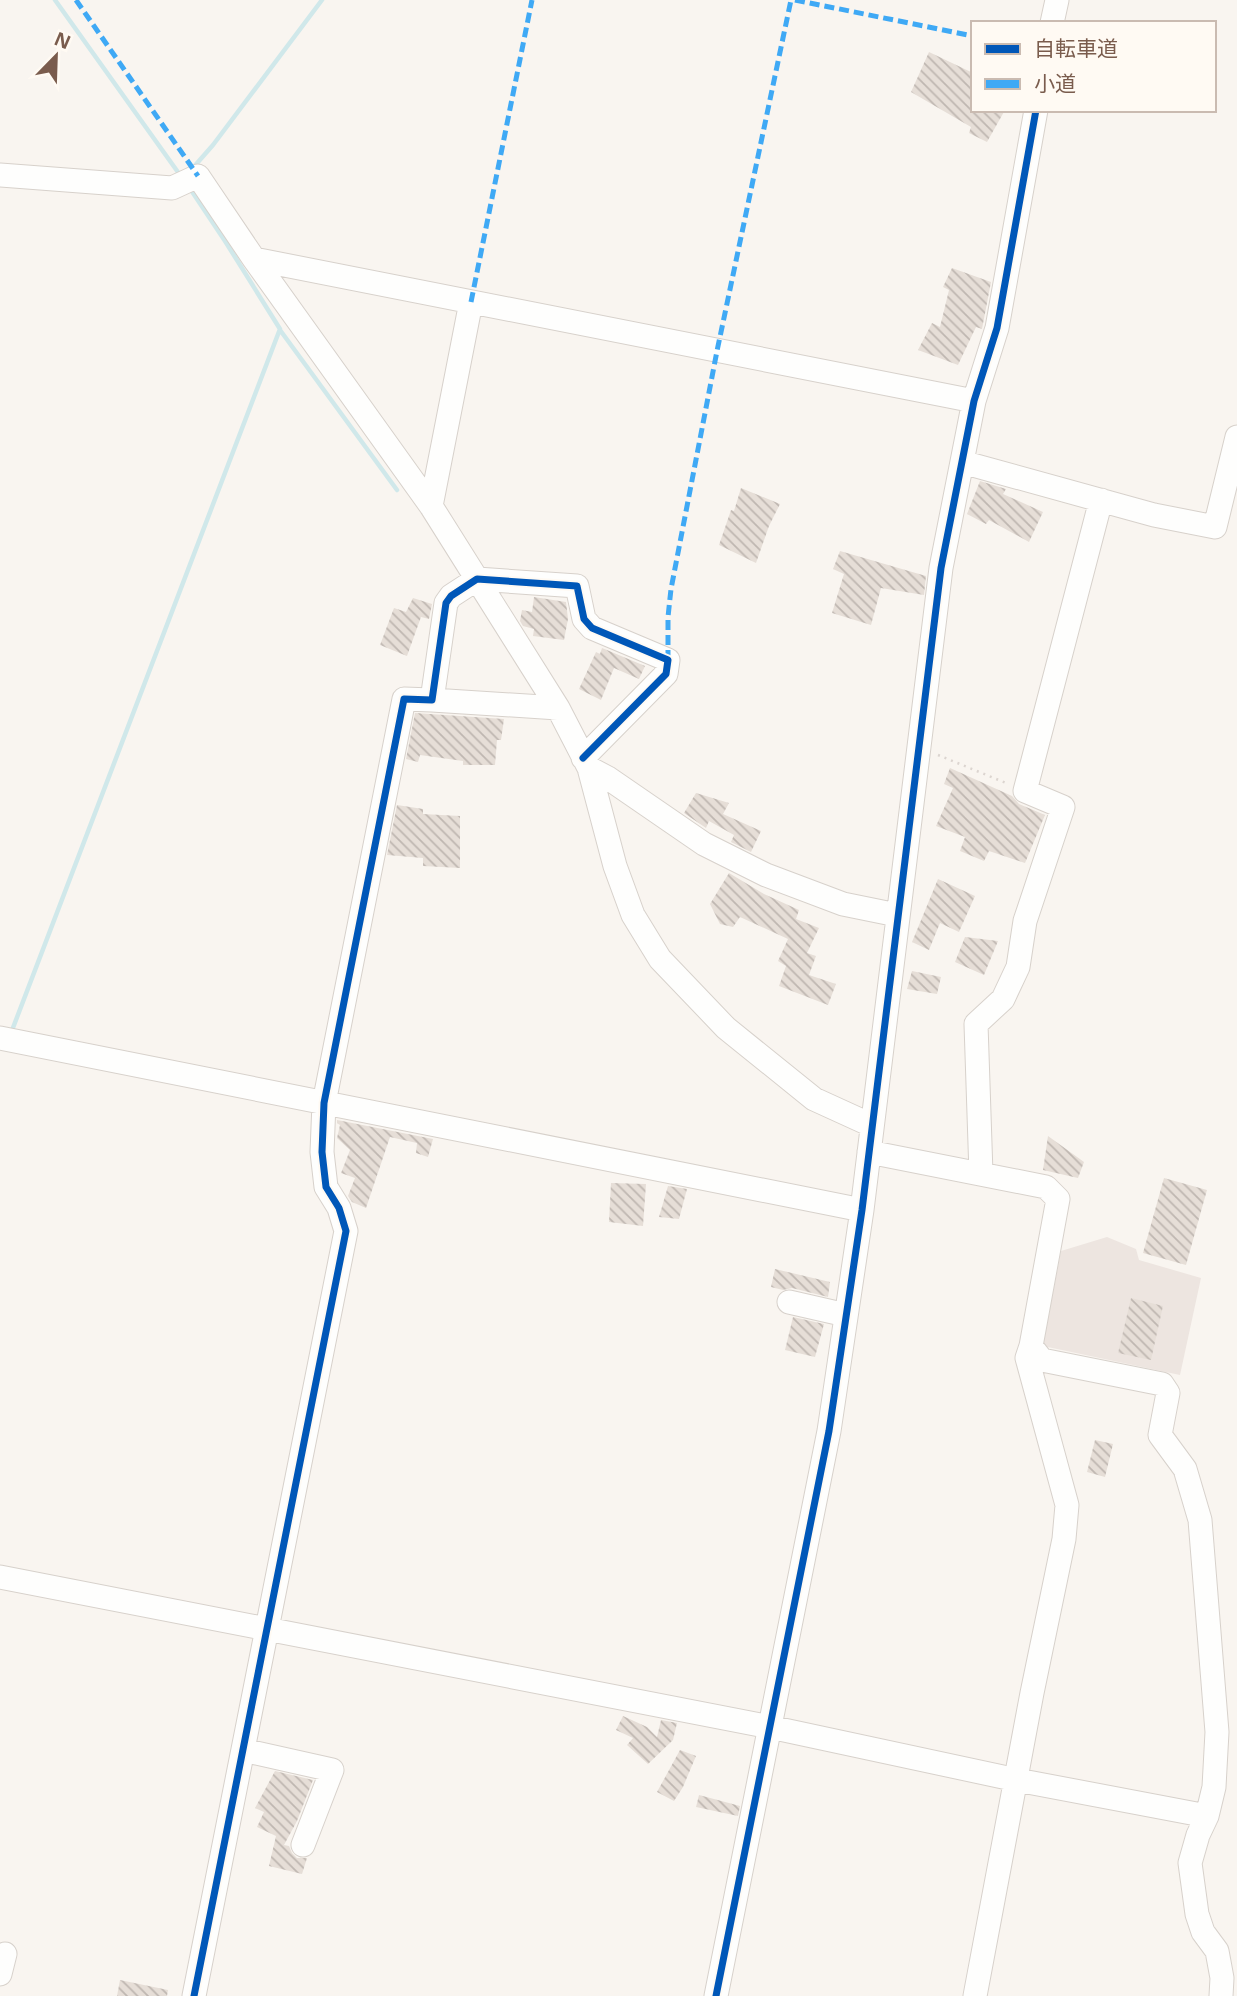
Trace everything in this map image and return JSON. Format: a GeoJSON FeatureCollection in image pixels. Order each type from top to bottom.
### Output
{"type":"FeatureCollection","features":[{"type":"Feature","properties":{"kind":"street"},"geometry":{"type":"LineString","coordinates":[[1052,21],[1057,0]]}},
{"type":"Feature","properties":{"kind":"street"},"geometry":{"type":"LineString","coordinates":[[716,1996],[829,1431],[862,1210],[941,568],[974,401],[997,328],[1035,112]]}},
{"type":"Feature","properties":{"kind":"street"},"geometry":{"type":"LineString","coordinates":[[0,175],[172,188],[198,176],[431,506],[558,709],[586,763],[615,866],[633,915],[660,960],[726,1028],[814,1099],[871,1125]]}},
{"type":"Feature","properties":{"kind":"street"},"geometry":{"type":"LineString","coordinates":[[254,258],[974,401]]}},
{"type":"Feature","properties":{"kind":"street"},"geometry":{"type":"LineString","coordinates":[[431,506],[471,302]]}},
{"type":"Feature","properties":{"kind":"street"},"geometry":{"type":"LineString","coordinates":[[962,462],[1154,515],[1215,527],[1234,466],[1237,437]]}},
{"type":"Feature","properties":{"kind":"street"},"geometry":{"type":"LineString","coordinates":[[981,1174],[976,1024],[1003,999],[1018,967],[1026,921],[1063,807],[1025,791],[1101,500]]}},
{"type":"Feature","properties":{"kind":"street"},"geometry":{"type":"LineString","coordinates":[[432,700],[446,603],[451,596],[477,579],[577,586],[584,620],[592,628],[668,660],[666,674],[586,763]]}},
{"type":"Feature","properties":{"kind":"street"},"geometry":{"type":"LineString","coordinates":[[194,1996],[346,1231],[339,1208],[326,1187],[323,1152],[324,1103],[404,699],[558,709]]}},
{"type":"Feature","properties":{"kind":"street"},"geometry":{"type":"LineString","coordinates":[[586,763],[704,844],[766,875],[843,904],[897,915]]}},
{"type":"Feature","properties":{"kind":"street"},"geometry":{"type":"LineString","coordinates":[[0,1038],[862,1210]]}},
{"type":"Feature","properties":{"kind":"street"},"geometry":{"type":"LineString","coordinates":[[869,1152],[1046,1186],[1058,1199],[1027,1358],[1067,1504],[1064,1539],[975,1996]]}},
{"type":"Feature","properties":{"kind":"street"},"geometry":{"type":"LineString","coordinates":[[789,1302],[846,1315]]}},
{"type":"Feature","properties":{"kind":"street"},"geometry":{"type":"LineString","coordinates":[[1031,1346],[1042,1360],[1162,1384],[1168,1393],[1160,1435],[1185,1469],[1200,1520],[1208,1606],[1217,1732],[1214,1787],[1191,1863],[1197,1914],[1203,1931],[1217,1951],[1222,1978],[1221,1996]]}},
{"type":"Feature","properties":{"kind":"street"},"geometry":{"type":"LineString","coordinates":[[0,1577],[770,1727],[1017,1780],[1207,1816]]}},
{"type":"Feature","properties":{"kind":"street"},"geometry":{"type":"LineString","coordinates":[[243,1750],[332,1770],[303,1845]]}},
{"type":"Feature","properties":{"kind":"path"},"geometry":{"type":"LineString","coordinates":[[919,746],[1025,791]]}},
{"type":"Feature","properties":{"kind":"shaded area"},"geometry":{"type":"Polygon","coordinates":[[[1107,1237],[1136,1249],[1139,1260],[1201,1278],[1180,1375],[1043,1346],[1061,1251],[1107,1237]]]}},
{"type":"Feature","properties":{"kind":"building"},"geometry":{"type":"Polygon","coordinates":[[[929,52],[971,72],[971,112],[1004,112],[987,142],[969,133],[971,127],[911,92],[929,52]]]}},
{"type":"Feature","properties":{"kind":"building"},"geometry":{"type":"Polygon","coordinates":[[[952,268],[991,282],[982,329],[976,327],[958,365],[918,350],[932,323],[940,327],[949,290],[943,287],[952,268]]]}},
{"type":"Feature","properties":{"kind":"building"},"geometry":{"type":"Polygon","coordinates":[[[980,481],[1006,489],[1003,494],[1043,512],[1029,542],[989,520],[986,524],[967,514],[980,481]]]}},
{"type":"Feature","properties":{"kind":"building"},"geometry":{"type":"Polygon","coordinates":[[[741,488],[780,504],[756,563],[719,545],[741,488]]]}},
{"type":"Feature","properties":{"kind":"building"},"geometry":{"type":"Polygon","coordinates":[[[840,551],[926,576],[924,595],[881,588],[871,625],[832,613],[844,574],[833,569],[840,551]]]}},
{"type":"Feature","properties":{"kind":"building"},"geometry":{"type":"Polygon","coordinates":[[[534,597],[566,602],[568,619],[564,640],[533,636],[534,629],[523,626],[520,621],[522,610],[532,612],[534,597]]]}},
{"type":"Feature","properties":{"kind":"building"},"geometry":{"type":"Polygon","coordinates":[[[413,598],[432,604],[429,619],[421,617],[407,656],[380,645],[394,608],[406,612],[413,598]]]}},
{"type":"Feature","properties":{"kind":"building"},"geometry":{"type":"Polygon","coordinates":[[[602,648],[645,666],[639,679],[614,668],[601,700],[579,689],[596,652],[600,654],[602,648]]]}},
{"type":"Feature","properties":{"kind":"building"},"geometry":{"type":"Polygon","coordinates":[[[415,713],[504,719],[501,740],[497,740],[495,765],[463,765],[463,761],[420,755],[418,762],[406,759],[415,713]]]}},
{"type":"Feature","properties":{"kind":"building"},"geometry":{"type":"Polygon","coordinates":[[[950,768],[1012,796],[1019,804],[1045,815],[1025,863],[989,851],[984,861],[960,851],[965,837],[936,826],[953,788],[944,784],[950,768]]]}},
{"type":"Feature","properties":{"kind":"building"},"geometry":{"type":"Polygon","coordinates":[[[696,793],[729,803],[723,814],[761,831],[751,852],[731,842],[734,835],[709,821],[706,828],[684,813],[696,793]]]}},
{"type":"Feature","properties":{"kind":"building"},"geometry":{"type":"Polygon","coordinates":[[[397,805],[423,809],[423,814],[460,816],[460,868],[423,866],[423,858],[387,855],[397,805]]]}},
{"type":"Feature","properties":{"kind":"building"},"geometry":{"type":"Polygon","coordinates":[[[729,873],[764,894],[799,910],[796,919],[819,928],[807,953],[816,956],[809,975],[836,984],[828,1005],[779,986],[786,966],[778,961],[788,939],[740,917],[733,927],[720,924],[710,904],[729,873]]]}},
{"type":"Feature","properties":{"kind":"building"},"geometry":{"type":"Polygon","coordinates":[[[938,879],[975,896],[959,932],[940,923],[929,950],[912,942],[938,879]]]}},
{"type":"Feature","properties":{"kind":"building"},"geometry":{"type":"Polygon","coordinates":[[[965,937],[998,941],[984,975],[955,962],[965,937]]]}},
{"type":"Feature","properties":{"kind":"building"},"geometry":{"type":"Polygon","coordinates":[[[912,971],[941,977],[937,994],[907,989],[912,971]]]}},
{"type":"Feature","properties":{"kind":"building"},"geometry":{"type":"Polygon","coordinates":[[[337,1120],[433,1139],[428,1157],[416,1153],[417,1143],[390,1137],[366,1208],[352,1202],[348,1196],[355,1178],[341,1173],[350,1150],[337,1138],[340,1125],[337,1120]]]}},
{"type":"Feature","properties":{"kind":"building"},"geometry":{"type":"Polygon","coordinates":[[[1048,1136],[1084,1162],[1078,1178],[1043,1170],[1048,1136]]]}},
{"type":"Feature","properties":{"kind":"building"},"geometry":{"type":"Polygon","coordinates":[[[1164,1178],[1207,1190],[1186,1265],[1143,1253],[1164,1178]]]}},
{"type":"Feature","properties":{"kind":"building"},"geometry":{"type":"Polygon","coordinates":[[[611,1183],[646,1184],[643,1226],[609,1222],[611,1183]]]}},
{"type":"Feature","properties":{"kind":"building"},"geometry":{"type":"Polygon","coordinates":[[[668,1186],[687,1189],[679,1219],[659,1217],[668,1186]]]}},
{"type":"Feature","properties":{"kind":"building"},"geometry":{"type":"Polygon","coordinates":[[[775,1269],[830,1282],[828,1297],[792,1288],[783,1290],[771,1287],[775,1269]]]}},
{"type":"Feature","properties":{"kind":"building"},"geometry":{"type":"Polygon","coordinates":[[[1131,1298],[1163,1306],[1151,1360],[1118,1353],[1131,1298]]]}},
{"type":"Feature","properties":{"kind":"building"},"geometry":{"type":"Polygon","coordinates":[[[793,1317],[824,1324],[815,1357],[785,1350],[793,1317]]]}},
{"type":"Feature","properties":{"kind":"building"},"geometry":{"type":"Polygon","coordinates":[[[1095,1440],[1113,1444],[1105,1477],[1087,1472],[1095,1440]]]}},
{"type":"Feature","properties":{"kind":"building"},"geometry":{"type":"Polygon","coordinates":[[[623,1716],[647,1727],[657,1737],[661,1720],[677,1723],[673,1740],[648,1764],[627,1745],[633,1738],[616,1730],[623,1716]]]}},
{"type":"Feature","properties":{"kind":"building"},"geometry":{"type":"Polygon","coordinates":[[[680,1750],[696,1756],[674,1801],[657,1792],[680,1750]]]}},
{"type":"Feature","properties":{"kind":"building"},"geometry":{"type":"Polygon","coordinates":[[[275,1771],[313,1780],[284,1845],[289,1846],[297,1858],[307,1858],[302,1874],[269,1866],[276,1836],[257,1827],[264,1812],[255,1808],[275,1771]]]}},
{"type":"Feature","properties":{"kind":"building"},"geometry":{"type":"Polygon","coordinates":[[[699,1795],[740,1806],[738,1816],[696,1807],[699,1795]]]}},
{"type":"Feature","properties":{"kind":"building"},"geometry":{"type":"Polygon","coordinates":[[[120,1980],[168,1990],[167,1996],[117,1996],[120,1980]]]}},
{"type":"Feature","properties":{"kind":"waterway"},"geometry":{"type":"LineString","coordinates":[[55,0],[180,175]]}},
{"type":"Feature","properties":{"kind":"waterway"},"geometry":{"type":"LineString","coordinates":[[191,170],[213,145],[322,0]]}},
{"type":"Feature","properties":{"kind":"waterway"},"geometry":{"type":"LineString","coordinates":[[11,1033],[280,329],[189,187]]}},
{"type":"Feature","properties":{"kind":"waterway"},"geometry":{"type":"LineString","coordinates":[[280,330],[397,490]]}},
{"type":"Feature","properties":{"kind":"marked path"},"geometry":{"type":"LineString","coordinates":[[76,0],[198,176]]}},
{"type":"Feature","properties":{"kind":"marked path"},"geometry":{"type":"LineString","coordinates":[[471,302],[532,0]]}},
{"type":"Feature","properties":{"kind":"marked path"},"geometry":{"type":"LineString","coordinates":[[668,660],[671,589],[717,351],[791,0]]}},
{"type":"Feature","properties":{"kind":"marked path"},"geometry":{"type":"LineString","coordinates":[[795,0],[971,36]]}},
{"type":"Feature","properties":{"kind":"cycle path"},"geometry":{"type":"LineString","coordinates":[[716,1996],[829,1431],[862,1210],[941,568],[974,401],[997,328],[1036,112]]}},
{"type":"Feature","properties":{"kind":"cycle path"},"geometry":{"type":"LineString","coordinates":[[194,1996],[346,1231],[339,1208],[326,1187],[322,1152],[324,1103],[404,699],[432,700],[446,603],[451,596],[477,579],[577,586],[584,619],[592,628],[668,660],[666,674],[583,758]]}}]}
